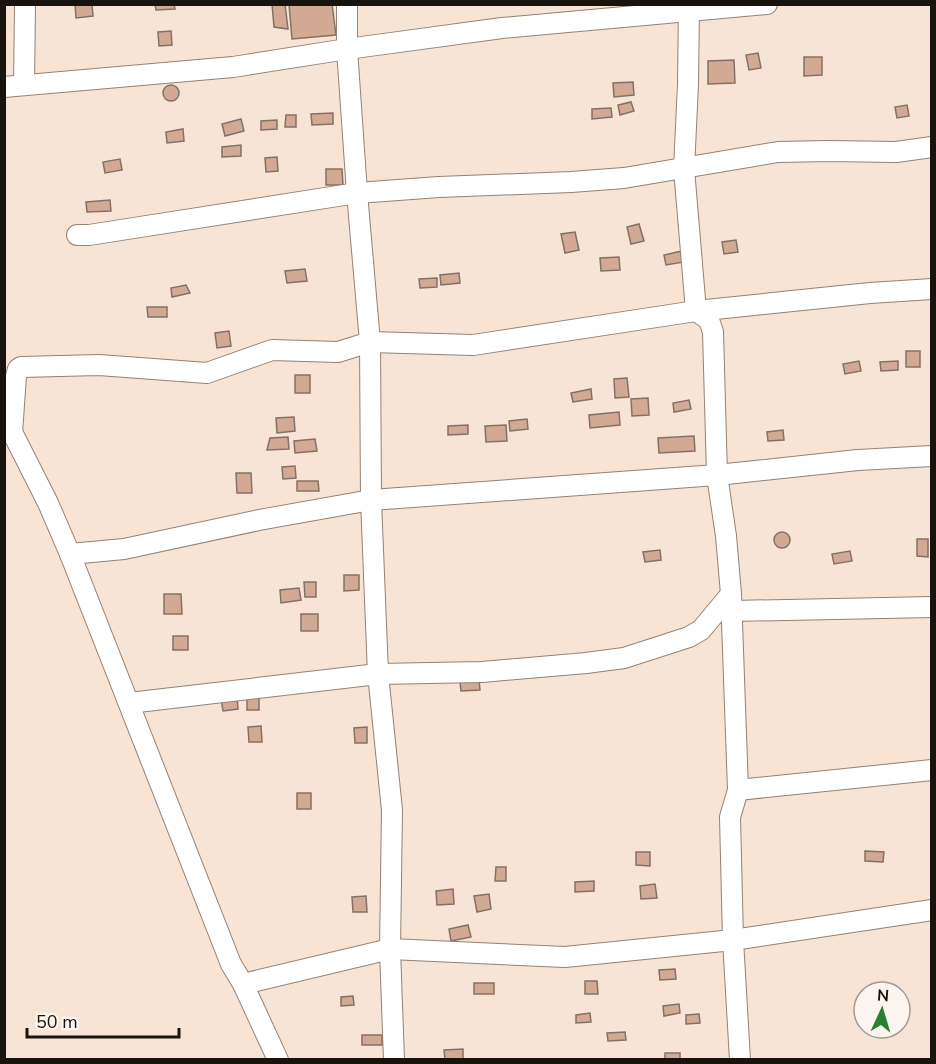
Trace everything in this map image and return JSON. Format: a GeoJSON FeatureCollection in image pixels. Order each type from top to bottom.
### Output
{"type":"FeatureCollection","features":[{"type":"Feature","properties":{"kind":"street"},"geometry":{"type":"LineString","coordinates":[[25,4],[14,86],[233,67],[502,28],[689,8],[767,4]]}},
{"type":"Feature","properties":{"kind":"street"},"geometry":{"type":"LineString","coordinates":[[347,4],[347,49],[370,342],[371,500],[378,674],[392,810],[390,949],[394,1059]]}},
{"type":"Feature","properties":{"kind":"street"},"geometry":{"type":"LineString","coordinates":[[689,8],[684,169],[696,311]]}},
{"type":"Feature","properties":{"kind":"street"},"geometry":{"type":"LineString","coordinates":[[77,235],[357,193],[624,178],[778,152],[896,152],[932,147]]}},
{"type":"Feature","properties":{"kind":"street"},"geometry":{"type":"LineString","coordinates":[[278,1059],[243,984],[231,964],[70,554],[48,503],[8,425],[18,369],[99,365],[207,373],[272,350],[338,352],[370,342],[472,345],[696,311],[932,289]]}},
{"type":"Feature","properties":{"kind":"street"},"geometry":{"type":"LineString","coordinates":[[696,311],[709,320],[713,332],[717,475],[726,536],[732,603],[738,790],[730,817],[733,940],[740,1059]]}},
{"type":"Feature","properties":{"kind":"street"},"geometry":{"type":"LineString","coordinates":[[70,554],[124,549],[259,520],[371,500],[717,475],[858,460],[932,456]]}},
{"type":"Feature","properties":{"kind":"street"},"geometry":{"type":"LineString","coordinates":[[129,704],[378,674],[482,672],[624,658],[689,637],[701,630],[732,603],[932,607]]}},
{"type":"Feature","properties":{"kind":"street"},"geometry":{"type":"LineString","coordinates":[[738,790],[932,770]]}},
{"type":"Feature","properties":{"kind":"street"},"geometry":{"type":"LineString","coordinates":[[243,984],[390,949],[565,957],[733,940],[932,910]]}},
{"type":"Feature","properties":{"kind":"building"},"geometry":{"type":"Polygon","coordinates":[[[75,4],[92,4],[93,16],[76,18],[75,4]]]}},
{"type":"Feature","properties":{"kind":"building"},"geometry":{"type":"Polygon","coordinates":[[[155,4],[174,4],[175,9],[156,10],[155,4]]]}},
{"type":"Feature","properties":{"kind":"building"},"geometry":{"type":"Polygon","coordinates":[[[272,4],[285,4],[288,29],[274,27],[272,4]]]}},
{"type":"Feature","properties":{"kind":"building"},"geometry":{"type":"Polygon","coordinates":[[[289,4],[332,4],[336,35],[292,39],[289,4]]]}},
{"type":"Feature","properties":{"kind":"building"},"geometry":{"type":"Polygon","coordinates":[[[171,31],[172,45],[159,46],[158,32],[171,31]]]}},
{"type":"Feature","properties":{"kind":"building"},"geometry":{"type":"Polygon","coordinates":[[[758,53],[761,68],[749,70],[746,55],[758,53]]]}},
{"type":"Feature","properties":{"kind":"building"},"geometry":{"type":"Polygon","coordinates":[[[804,57],[822,57],[822,75],[804,76],[804,57]]]}},
{"type":"Feature","properties":{"kind":"building"},"geometry":{"type":"Polygon","coordinates":[[[734,60],[735,83],[708,84],[708,61],[734,60]]]}},
{"type":"Feature","properties":{"kind":"building"},"geometry":{"type":"Polygon","coordinates":[[[633,82],[634,95],[614,97],[613,83],[633,82]]]}},
{"type":"Feature","properties":{"kind":"building"},"geometry":{"type":"Polygon","coordinates":[[[171,85],[179,93],[171,101],[163,93],[171,85]]]}},
{"type":"Feature","properties":{"kind":"building"},"geometry":{"type":"Polygon","coordinates":[[[631,102],[634,111],[620,115],[618,105],[631,102]]]}},
{"type":"Feature","properties":{"kind":"building"},"geometry":{"type":"Polygon","coordinates":[[[907,105],[909,116],[897,118],[895,107],[907,105]]]}},
{"type":"Feature","properties":{"kind":"building"},"geometry":{"type":"Polygon","coordinates":[[[611,108],[612,117],[592,119],[592,109],[611,108]]]}},
{"type":"Feature","properties":{"kind":"building"},"geometry":{"type":"Polygon","coordinates":[[[333,113],[333,124],[312,125],[311,114],[333,113]]]}},
{"type":"Feature","properties":{"kind":"building"},"geometry":{"type":"Polygon","coordinates":[[[286,115],[296,115],[296,127],[285,127],[286,115]]]}},
{"type":"Feature","properties":{"kind":"building"},"geometry":{"type":"Polygon","coordinates":[[[241,119],[244,131],[225,136],[222,124],[241,119]]]}},
{"type":"Feature","properties":{"kind":"building"},"geometry":{"type":"Polygon","coordinates":[[[277,120],[277,129],[261,130],[261,121],[277,120]]]}},
{"type":"Feature","properties":{"kind":"building"},"geometry":{"type":"Polygon","coordinates":[[[183,129],[184,141],[167,143],[166,132],[183,129]]]}},
{"type":"Feature","properties":{"kind":"building"},"geometry":{"type":"Polygon","coordinates":[[[241,145],[241,156],[222,157],[222,147],[241,145]]]}},
{"type":"Feature","properties":{"kind":"building"},"geometry":{"type":"Polygon","coordinates":[[[277,157],[278,171],[266,172],[265,158],[277,157]]]}},
{"type":"Feature","properties":{"kind":"building"},"geometry":{"type":"Polygon","coordinates":[[[120,159],[122,170],[105,173],[103,162],[120,159]]]}},
{"type":"Feature","properties":{"kind":"building"},"geometry":{"type":"Polygon","coordinates":[[[326,169],[342,169],[343,185],[326,185],[326,169]]]}},
{"type":"Feature","properties":{"kind":"building"},"geometry":{"type":"Polygon","coordinates":[[[110,200],[111,211],[87,212],[86,202],[110,200]]]}},
{"type":"Feature","properties":{"kind":"building"},"geometry":{"type":"Polygon","coordinates":[[[639,224],[644,241],[631,244],[627,227],[639,224]]]}},
{"type":"Feature","properties":{"kind":"building"},"geometry":{"type":"Polygon","coordinates":[[[575,232],[579,250],[565,253],[561,234],[575,232]]]}},
{"type":"Feature","properties":{"kind":"building"},"geometry":{"type":"Polygon","coordinates":[[[736,240],[738,252],[724,254],[722,242],[736,240]]]}},
{"type":"Feature","properties":{"kind":"building"},"geometry":{"type":"Polygon","coordinates":[[[682,251],[684,262],[666,265],[664,255],[682,251]]]}},
{"type":"Feature","properties":{"kind":"building"},"geometry":{"type":"Polygon","coordinates":[[[619,257],[620,270],[601,271],[600,258],[619,257]]]}},
{"type":"Feature","properties":{"kind":"building"},"geometry":{"type":"Polygon","coordinates":[[[305,269],[307,281],[287,283],[285,271],[305,269]]]}},
{"type":"Feature","properties":{"kind":"building"},"geometry":{"type":"Polygon","coordinates":[[[459,273],[460,283],[441,285],[440,275],[459,273]]]}},
{"type":"Feature","properties":{"kind":"building"},"geometry":{"type":"Polygon","coordinates":[[[437,278],[437,287],[420,288],[419,279],[437,278]]]}},
{"type":"Feature","properties":{"kind":"building"},"geometry":{"type":"Polygon","coordinates":[[[186,285],[190,293],[172,297],[171,288],[186,285]]]}},
{"type":"Feature","properties":{"kind":"building"},"geometry":{"type":"Polygon","coordinates":[[[147,307],[167,307],[167,317],[148,317],[147,307]]]}},
{"type":"Feature","properties":{"kind":"building"},"geometry":{"type":"Polygon","coordinates":[[[229,331],[231,346],[217,348],[215,333],[229,331]]]}},
{"type":"Feature","properties":{"kind":"building"},"geometry":{"type":"Polygon","coordinates":[[[906,351],[920,351],[920,367],[906,367],[906,351]]]}},
{"type":"Feature","properties":{"kind":"building"},"geometry":{"type":"Polygon","coordinates":[[[859,361],[861,371],[845,374],[843,364],[859,361]]]}},
{"type":"Feature","properties":{"kind":"building"},"geometry":{"type":"Polygon","coordinates":[[[898,361],[898,370],[881,371],[880,362],[898,361]]]}},
{"type":"Feature","properties":{"kind":"building"},"geometry":{"type":"Polygon","coordinates":[[[295,375],[310,375],[310,393],[295,393],[295,375]]]}},
{"type":"Feature","properties":{"kind":"building"},"geometry":{"type":"Polygon","coordinates":[[[627,378],[629,397],[615,398],[614,379],[627,378]]]}},
{"type":"Feature","properties":{"kind":"building"},"geometry":{"type":"Polygon","coordinates":[[[591,389],[592,399],[573,402],[571,393],[591,389]]]}},
{"type":"Feature","properties":{"kind":"building"},"geometry":{"type":"Polygon","coordinates":[[[648,398],[649,415],[632,416],[631,399],[648,398]]]}},
{"type":"Feature","properties":{"kind":"building"},"geometry":{"type":"Polygon","coordinates":[[[689,400],[691,409],[674,412],[673,403],[689,400]]]}},
{"type":"Feature","properties":{"kind":"building"},"geometry":{"type":"Polygon","coordinates":[[[619,412],[620,425],[590,428],[589,415],[619,412]]]}},
{"type":"Feature","properties":{"kind":"building"},"geometry":{"type":"Polygon","coordinates":[[[294,417],[295,431],[277,433],[276,418],[294,417]]]}},
{"type":"Feature","properties":{"kind":"building"},"geometry":{"type":"Polygon","coordinates":[[[527,419],[528,429],[510,431],[509,421],[527,419]]]}},
{"type":"Feature","properties":{"kind":"building"},"geometry":{"type":"Polygon","coordinates":[[[468,425],[468,434],[448,435],[448,426],[468,425]]]}},
{"type":"Feature","properties":{"kind":"building"},"geometry":{"type":"Polygon","coordinates":[[[506,425],[507,441],[486,442],[485,426],[506,425]]]}},
{"type":"Feature","properties":{"kind":"building"},"geometry":{"type":"Polygon","coordinates":[[[783,430],[784,440],[768,441],[767,432],[783,430]]]}},
{"type":"Feature","properties":{"kind":"building"},"geometry":{"type":"Polygon","coordinates":[[[694,436],[695,451],[659,453],[658,438],[694,436]]]}},
{"type":"Feature","properties":{"kind":"building"},"geometry":{"type":"Polygon","coordinates":[[[288,437],[289,449],[267,450],[270,438],[288,437]]]}},
{"type":"Feature","properties":{"kind":"building"},"geometry":{"type":"Polygon","coordinates":[[[315,439],[317,451],[295,453],[294,441],[315,439]]]}},
{"type":"Feature","properties":{"kind":"building"},"geometry":{"type":"Polygon","coordinates":[[[295,466],[296,478],[283,479],[282,467],[295,466]]]}},
{"type":"Feature","properties":{"kind":"building"},"geometry":{"type":"Polygon","coordinates":[[[236,473],[251,473],[252,493],[237,493],[236,473]]]}},
{"type":"Feature","properties":{"kind":"building"},"geometry":{"type":"Polygon","coordinates":[[[297,481],[318,481],[319,491],[297,491],[297,481]]]}},
{"type":"Feature","properties":{"kind":"building"},"geometry":{"type":"Polygon","coordinates":[[[779,532],[785,532],[790,540],[788,546],[779,548],[774,543],[774,537],[779,532]]]}},
{"type":"Feature","properties":{"kind":"building"},"geometry":{"type":"Polygon","coordinates":[[[917,539],[928,539],[928,557],[917,556],[917,539]]]}},
{"type":"Feature","properties":{"kind":"building"},"geometry":{"type":"Polygon","coordinates":[[[660,550],[661,560],[645,562],[643,552],[660,550]]]}},
{"type":"Feature","properties":{"kind":"building"},"geometry":{"type":"Polygon","coordinates":[[[850,551],[852,561],[834,564],[832,554],[850,551]]]}},
{"type":"Feature","properties":{"kind":"building"},"geometry":{"type":"Polygon","coordinates":[[[344,575],[359,575],[359,590],[344,591],[344,575]]]}},
{"type":"Feature","properties":{"kind":"building"},"geometry":{"type":"Polygon","coordinates":[[[304,582],[316,582],[316,597],[305,597],[304,582]]]}},
{"type":"Feature","properties":{"kind":"building"},"geometry":{"type":"Polygon","coordinates":[[[299,588],[301,600],[281,603],[280,590],[299,588]]]}},
{"type":"Feature","properties":{"kind":"building"},"geometry":{"type":"Polygon","coordinates":[[[164,594],[181,594],[182,614],[164,614],[164,594]]]}},
{"type":"Feature","properties":{"kind":"building"},"geometry":{"type":"Polygon","coordinates":[[[301,614],[318,614],[318,631],[301,631],[301,614]]]}},
{"type":"Feature","properties":{"kind":"building"},"geometry":{"type":"Polygon","coordinates":[[[173,636],[188,636],[188,650],[173,650],[173,636]]]}},
{"type":"Feature","properties":{"kind":"building"},"geometry":{"type":"Polygon","coordinates":[[[479,680],[480,690],[461,691],[460,682],[479,680]]]}},
{"type":"Feature","properties":{"kind":"building"},"geometry":{"type":"Polygon","coordinates":[[[237,696],[238,709],[223,711],[221,698],[237,696]]]}},
{"type":"Feature","properties":{"kind":"building"},"geometry":{"type":"Polygon","coordinates":[[[247,696],[259,696],[259,710],[247,710],[247,696]]]}},
{"type":"Feature","properties":{"kind":"building"},"geometry":{"type":"Polygon","coordinates":[[[261,726],[262,742],[249,742],[248,727],[261,726]]]}},
{"type":"Feature","properties":{"kind":"building"},"geometry":{"type":"Polygon","coordinates":[[[367,727],[367,743],[355,743],[354,728],[367,727]]]}},
{"type":"Feature","properties":{"kind":"building"},"geometry":{"type":"Polygon","coordinates":[[[297,793],[311,793],[311,809],[297,809],[297,793]]]}},
{"type":"Feature","properties":{"kind":"building"},"geometry":{"type":"Polygon","coordinates":[[[865,851],[884,852],[883,862],[865,861],[865,851]]]}},
{"type":"Feature","properties":{"kind":"building"},"geometry":{"type":"Polygon","coordinates":[[[636,852],[650,852],[650,866],[636,865],[636,852]]]}},
{"type":"Feature","properties":{"kind":"building"},"geometry":{"type":"Polygon","coordinates":[[[496,867],[506,867],[506,881],[495,881],[496,867]]]}},
{"type":"Feature","properties":{"kind":"building"},"geometry":{"type":"Polygon","coordinates":[[[594,881],[594,891],[575,892],[575,882],[594,881]]]}},
{"type":"Feature","properties":{"kind":"building"},"geometry":{"type":"Polygon","coordinates":[[[655,884],[657,898],[641,899],[640,886],[655,884]]]}},
{"type":"Feature","properties":{"kind":"building"},"geometry":{"type":"Polygon","coordinates":[[[453,889],[454,904],[437,905],[436,891],[453,889]]]}},
{"type":"Feature","properties":{"kind":"building"},"geometry":{"type":"Polygon","coordinates":[[[489,894],[491,909],[477,912],[474,896],[489,894]]]}},
{"type":"Feature","properties":{"kind":"building"},"geometry":{"type":"Polygon","coordinates":[[[366,896],[367,912],[353,912],[352,897],[366,896]]]}},
{"type":"Feature","properties":{"kind":"building"},"geometry":{"type":"Polygon","coordinates":[[[468,925],[471,937],[451,941],[449,929],[468,925]]]}},
{"type":"Feature","properties":{"kind":"building"},"geometry":{"type":"Polygon","coordinates":[[[675,969],[676,979],[660,980],[659,970],[675,969]]]}},
{"type":"Feature","properties":{"kind":"building"},"geometry":{"type":"Polygon","coordinates":[[[585,981],[597,981],[598,994],[585,994],[585,981]]]}},
{"type":"Feature","properties":{"kind":"building"},"geometry":{"type":"Polygon","coordinates":[[[474,983],[494,983],[494,994],[474,994],[474,983]]]}},
{"type":"Feature","properties":{"kind":"building"},"geometry":{"type":"Polygon","coordinates":[[[353,996],[354,1005],[341,1006],[341,997],[353,996]]]}},
{"type":"Feature","properties":{"kind":"building"},"geometry":{"type":"Polygon","coordinates":[[[679,1004],[680,1013],[664,1016],[663,1006],[679,1004]]]}},
{"type":"Feature","properties":{"kind":"building"},"geometry":{"type":"Polygon","coordinates":[[[590,1013],[591,1022],[576,1023],[576,1015],[590,1013]]]}},
{"type":"Feature","properties":{"kind":"building"},"geometry":{"type":"Polygon","coordinates":[[[699,1014],[700,1023],[686,1024],[686,1015],[699,1014]]]}},
{"type":"Feature","properties":{"kind":"building"},"geometry":{"type":"Polygon","coordinates":[[[625,1032],[626,1040],[608,1041],[607,1033],[625,1032]]]}},
{"type":"Feature","properties":{"kind":"building"},"geometry":{"type":"Polygon","coordinates":[[[362,1035],[382,1035],[382,1045],[362,1045],[362,1035]]]}},
{"type":"Feature","properties":{"kind":"building"},"geometry":{"type":"Polygon","coordinates":[[[463,1049],[463,1059],[445,1060],[444,1050],[463,1049]]]}},
{"type":"Feature","properties":{"kind":"building"},"geometry":{"type":"Polygon","coordinates":[[[665,1053],[680,1053],[680,1060],[665,1060],[665,1053]]]}}]}
